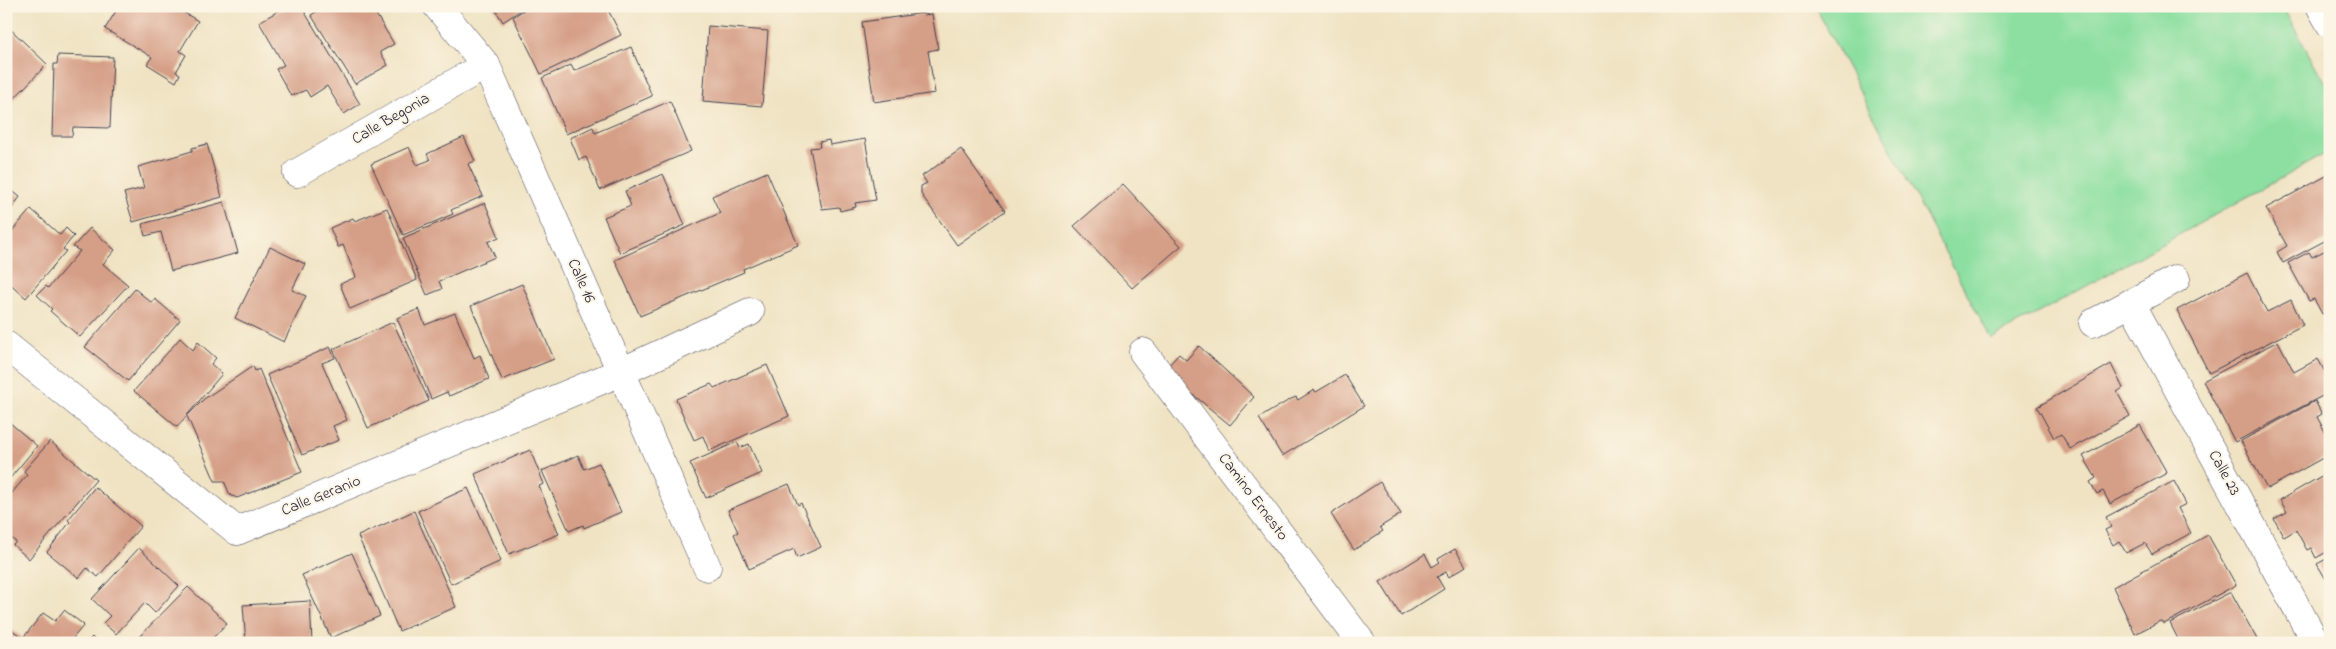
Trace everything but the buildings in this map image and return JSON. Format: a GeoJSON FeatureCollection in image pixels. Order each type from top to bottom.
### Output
{"type":"FeatureCollection","features":[{"type":"Feature","properties":{"kind":"street","name":"Calle 16"},"geometry":{"type":"LineString","coordinates":[[437,6],[486,65],[707,567]]}},
{"type":"Feature","properties":{"kind":"street"},"geometry":{"type":"LineString","coordinates":[[2320,6],[2330,24]]}},
{"type":"Feature","properties":{"kind":"street","name":"Calle Begonia"},"geometry":{"type":"LineString","coordinates":[[297,173],[486,65]]}},
{"type":"Feature","properties":{"kind":"street"},"geometry":{"type":"LineString","coordinates":[[2093,323],[2176,280]]}},
{"type":"Feature","properties":{"kind":"street","name":"Calle 23"},"geometry":{"type":"LineString","coordinates":[[2131,303],[2316,643]]}},
{"type":"Feature","properties":{"kind":"street","name":"Calle Geranio"},"geometry":{"type":"LineString","coordinates":[[6,345],[237,531],[621,372],[750,312]]}},
{"type":"Feature","properties":{"kind":"street","name":"Camino Ernesto"},"geometry":{"type":"LineString","coordinates":[[1143,352],[1362,643]]}},
{"type":"Feature","properties":{"kind":"green space"},"geometry":{"type":"Polygon","coordinates":[[[1815,6],[2282,6],[2330,92],[2330,151],[1991,339],[1815,6]]]}}]}
